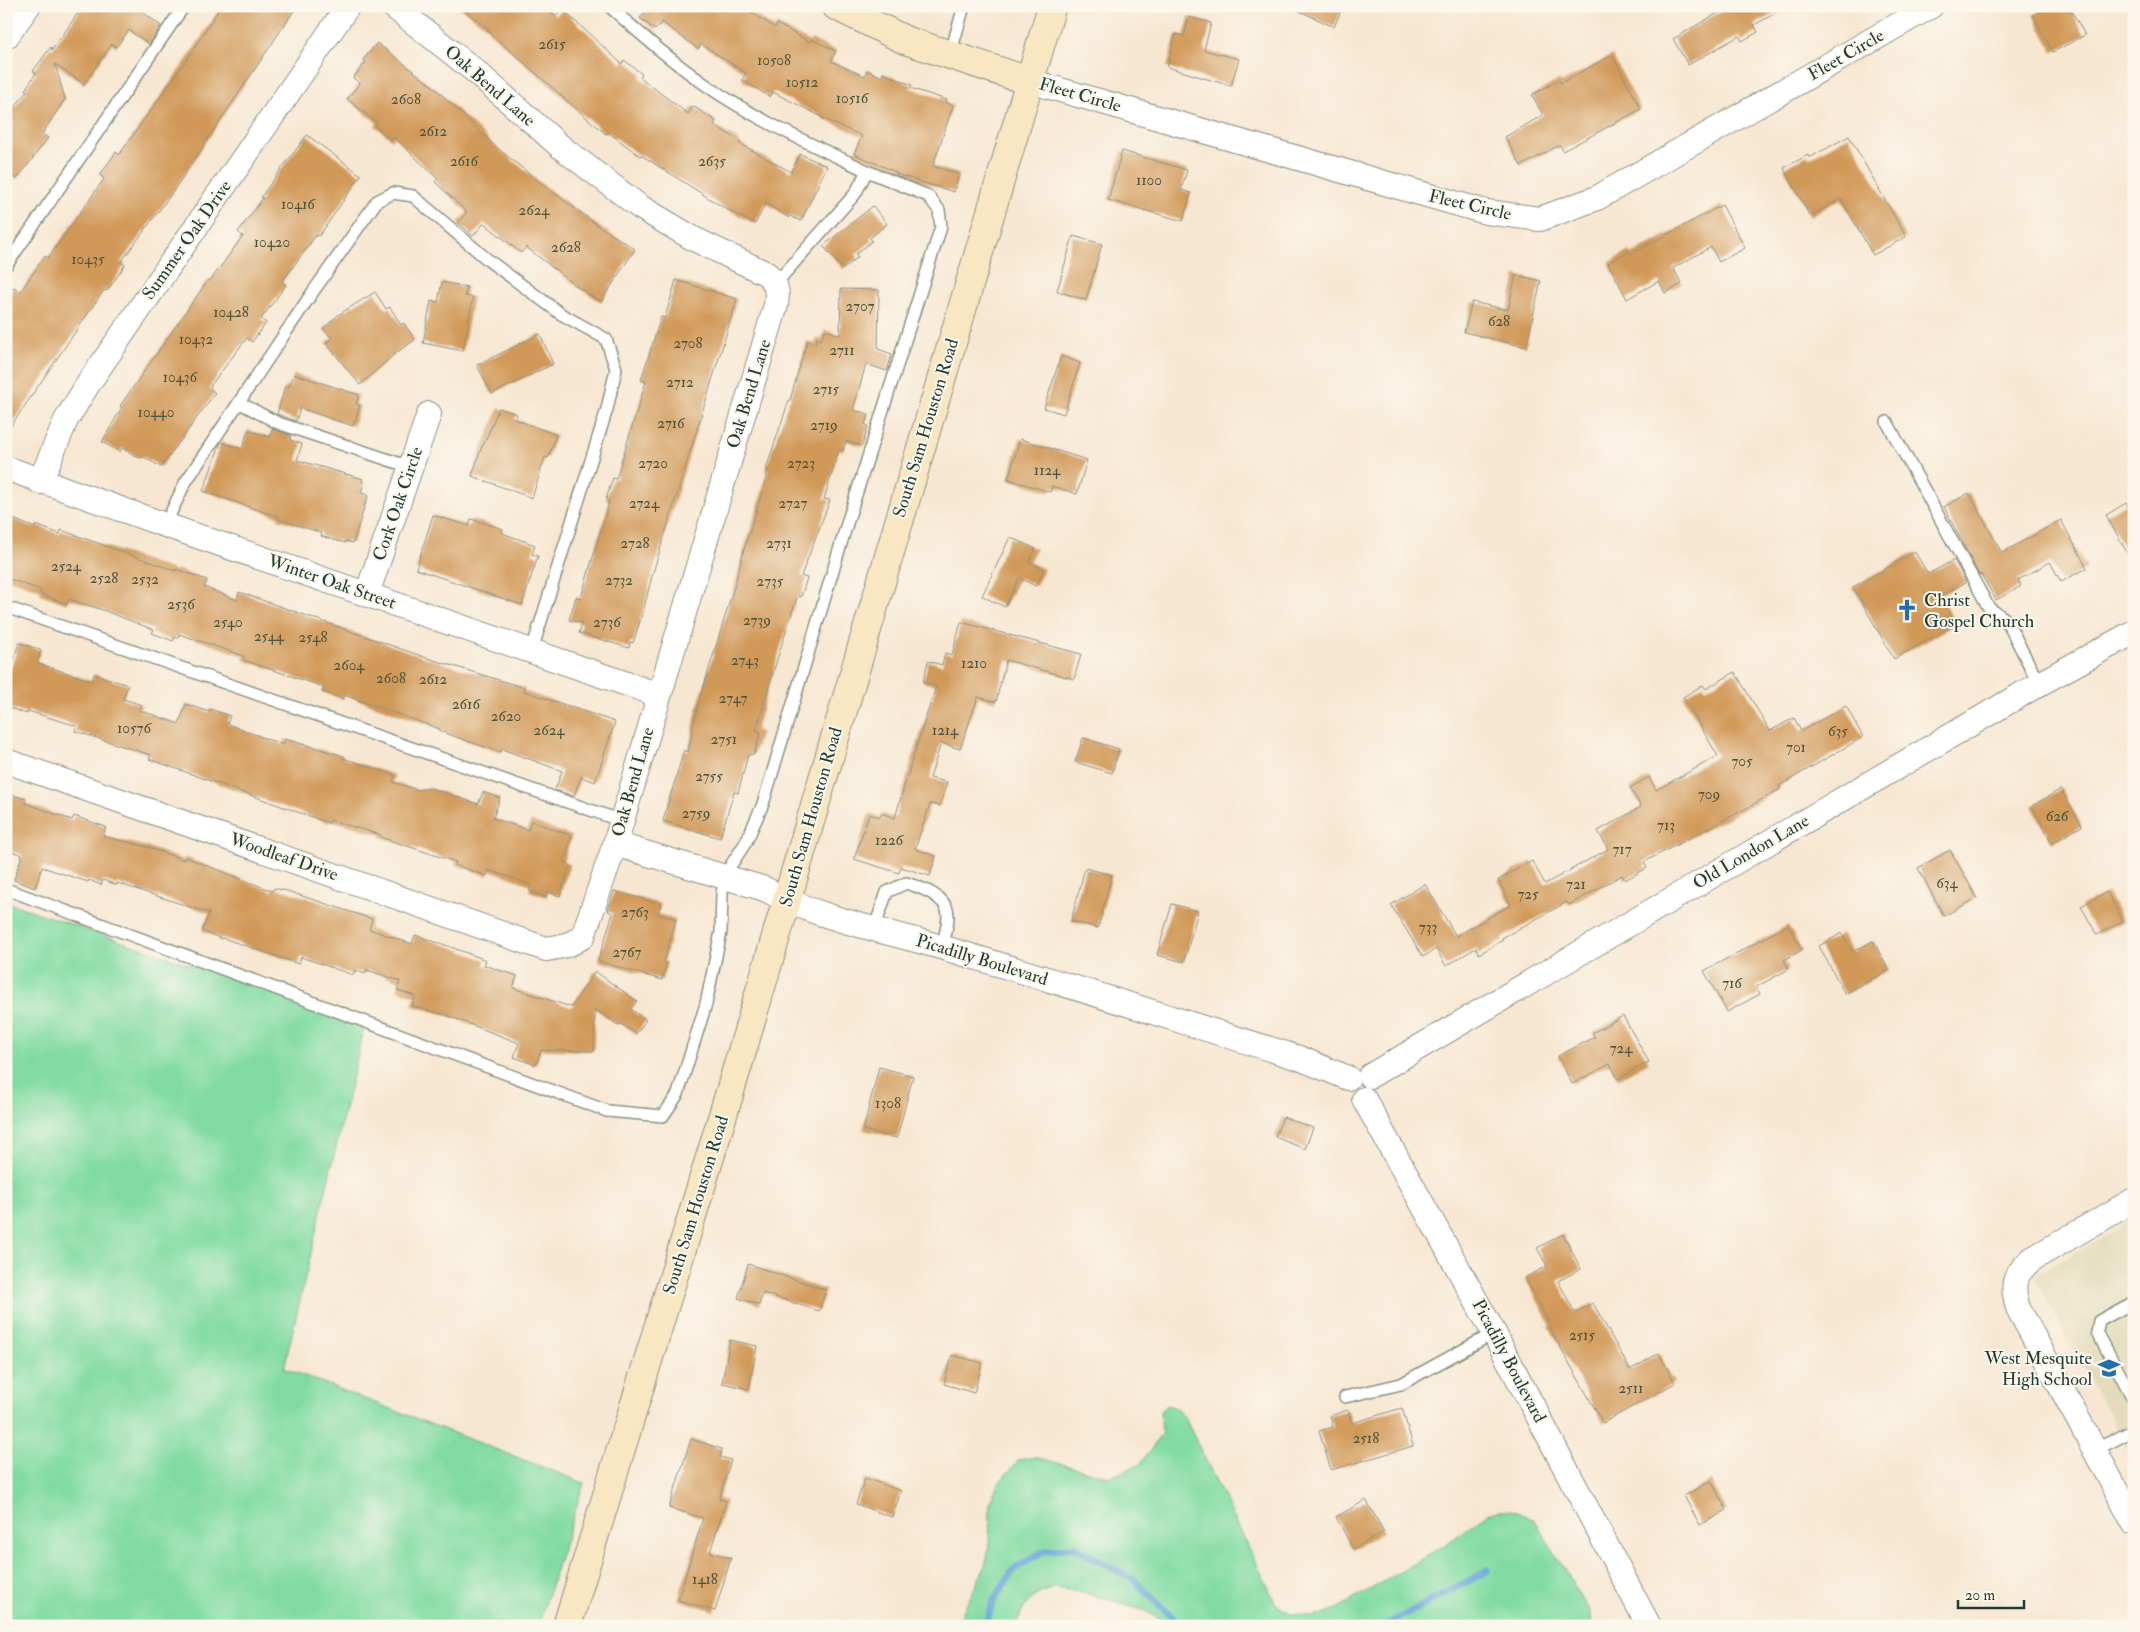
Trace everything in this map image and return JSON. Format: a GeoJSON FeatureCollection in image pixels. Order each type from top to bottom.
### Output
{"type":"FeatureCollection","features":[{"type":"Feature","properties":{"kind":"street"},"geometry":{"type":"LineString","coordinates":[[6,37],[28,6]]}},
{"type":"Feature","properties":{"kind":"street","name":"Summer Oak Drive"},"geometry":{"type":"LineString","coordinates":[[40,482],[66,420],[90,381],[348,6]]}},
{"type":"Feature","properties":{"kind":"street","name":"Oak Bend Lane"},"geometry":{"type":"LineString","coordinates":[[393,6],[475,71],[562,147],[640,207],[694,239],[768,274],[776,283],[778,294],[616,844],[583,936],[563,947]]}},
{"type":"Feature","properties":{"kind":"street"},"geometry":{"type":"LineString","coordinates":[[836,6],[905,40],[1029,81]]}},
{"type":"Feature","properties":{"kind":"street","name":"South Sam Houston Road"},"geometry":{"type":"LineString","coordinates":[[566,1626],[732,1085],[1052,6]]}},
{"type":"Feature","properties":{"kind":"street","name":"Fleet Circle"},"geometry":{"type":"LineString","coordinates":[[1029,81],[1486,212],[1540,218],[1597,198],[1931,6]]}},
{"type":"Feature","properties":{"kind":"street","name":"Cork Oak Circle"},"geometry":{"type":"LineString","coordinates":[[367,594],[429,414]]}},
{"type":"Feature","properties":{"kind":"street","name":"Winter Oak Street"},"geometry":{"type":"LineString","coordinates":[[6,468],[40,482],[659,695]]}},
{"type":"Feature","properties":{"kind":"street","name":"Old London Lane"},"geometry":{"type":"LineString","coordinates":[[1359,1077],[2039,684],[2134,632]]}},
{"type":"Feature","properties":{"kind":"street","name":"Woodleaf Drive"},"geometry":{"type":"LineString","coordinates":[[6,761],[546,949],[563,947]]}},
{"type":"Feature","properties":{"kind":"street","name":"Picadilly Boulevard"},"geometry":{"type":"LineString","coordinates":[[616,844],[765,889],[786,901],[874,929],[943,947],[1373,1080],[1374,1089],[1364,1099],[1494,1333],[1649,1626]]}},
{"type":"Feature","properties":{"kind":"street"},"geometry":{"type":"LineString","coordinates":[[2134,1200],[2032,1258],[2020,1269],[2012,1290],[2018,1308],[2134,1522]]}},
{"type":"Feature","properties":{"kind":"lane"},"geometry":{"type":"LineString","coordinates":[[6,266],[184,6]]}},
{"type":"Feature","properties":{"kind":"lane"},"geometry":{"type":"LineString","coordinates":[[6,890],[607,1111],[663,1116],[678,1094],[706,1004],[721,932],[722,893],[725,878],[730,864],[746,842],[763,804],[849,517],[941,228],[939,210],[928,196],[867,171],[785,132],[711,88],[666,55],[609,6]]}},
{"type":"Feature","properties":{"kind":"lane"},"geometry":{"type":"LineString","coordinates":[[950,55],[964,6]]}},
{"type":"Feature","properties":{"kind":"lane"},"geometry":{"type":"LineString","coordinates":[[776,283],[856,194],[867,171]]}},
{"type":"Feature","properties":{"kind":"lane"},"geometry":{"type":"LineString","coordinates":[[165,525],[185,483],[305,304],[377,201],[393,193],[413,196],[488,260],[560,314],[606,340],[616,369],[607,409],[532,650]]}},
{"type":"Feature","properties":{"kind":"lane"},"geometry":{"type":"LineString","coordinates":[[240,403],[278,423],[410,467]]}},
{"type":"Feature","properties":{"kind":"lane"},"geometry":{"type":"LineString","coordinates":[[1887,422],[1989,608],[2008,623],[2039,684]]}},
{"type":"Feature","properties":{"kind":"lane"},"geometry":{"type":"LineString","coordinates":[[6,607],[622,821]]}},
{"type":"Feature","properties":{"kind":"lane"},"geometry":{"type":"LineString","coordinates":[[874,929],[887,892],[906,883],[923,888],[945,906],[948,914],[943,947]]}},
{"type":"Feature","properties":{"kind":"lane"},"geometry":{"type":"LineString","coordinates":[[2134,1302],[2099,1321],[2097,1332],[2134,1400]]}},
{"type":"Feature","properties":{"kind":"lane"},"geometry":{"type":"LineString","coordinates":[[1345,1397],[1401,1384],[1494,1333]]}},
{"type":"Feature","properties":{"kind":"lane"},"geometry":{"type":"LineString","coordinates":[[2094,1450],[2134,1430]]}},
{"type":"Feature","properties":{"kind":"shaded area","name":"West Mesquite High School"},"geometry":{"type":"Polygon","coordinates":[[[2134,1219],[2134,1461],[2034,1276],[2134,1219]]]}},
{"type":"Feature","properties":{"kind":"green space"},"geometry":{"type":"Polygon","coordinates":[[[6,902],[365,1024],[284,1368],[584,1483],[538,1626],[6,1626],[6,902]]]}},
{"type":"Feature","properties":{"kind":"green space"},"geometry":{"type":"Polygon","coordinates":[[[1168,1405],[1177,1409],[1185,1418],[1277,1605],[1290,1613],[1314,1617],[1337,1609],[1436,1551],[1488,1514],[1512,1510],[1535,1520],[1591,1614],[1592,1626],[1168,1626],[1145,1611],[1069,1590],[1051,1589],[1038,1594],[1029,1602],[1021,1613],[1016,1626],[956,1626],[984,1569],[989,1550],[990,1502],[998,1484],[1019,1460],[1035,1457],[1110,1477],[1139,1465],[1162,1433],[1160,1411],[1168,1405]]]}},
{"type":"Feature","properties":{"kind":"building"},"geometry":{"type":"Polygon","coordinates":[[[83,6],[135,6],[161,26],[149,44],[129,30],[116,47],[112,44],[84,84],[55,64],[65,99],[42,134],[48,138],[17,179],[6,172],[6,119],[27,91],[25,90],[36,73],[33,71],[51,47],[52,50],[83,6]]]}},
{"type":"Feature","properties":{"kind":"building"},"geometry":{"type":"Polygon","coordinates":[[[221,6],[297,6],[172,193],[121,262],[125,265],[107,291],[104,290],[6,433],[6,298],[14,287],[20,292],[45,256],[48,258],[104,179],[100,175],[116,152],[119,155],[189,56],[221,6]]]}},
{"type":"Feature","properties":{"kind":"building"},"geometry":{"type":"Polygon","coordinates":[[[458,6],[544,6],[556,16],[562,9],[622,64],[624,60],[642,74],[640,77],[688,114],[693,106],[716,121],[714,125],[740,141],[739,143],[791,172],[800,154],[827,166],[801,221],[790,216],[789,218],[766,203],[755,224],[726,209],[640,156],[608,132],[606,134],[487,30],[489,29],[458,6]]]}},
{"type":"Feature","properties":{"kind":"building"},"geometry":{"type":"Polygon","coordinates":[[[642,6],[742,6],[775,28],[777,24],[810,42],[811,39],[836,51],[831,61],[865,76],[867,70],[882,77],[883,73],[912,85],[910,88],[947,100],[946,103],[953,105],[933,166],[959,174],[954,192],[896,174],[896,172],[854,154],[862,136],[822,118],[773,92],[770,97],[742,80],[746,73],[701,44],[698,49],[662,22],[655,30],[640,18],[647,10],[642,6]]]}},
{"type":"Feature","properties":{"kind":"building"},"geometry":{"type":"Polygon","coordinates":[[[1289,6],[1343,6],[1334,27],[1289,6]]]}},
{"type":"Feature","properties":{"kind":"building"},"geometry":{"type":"Polygon","coordinates":[[[1730,6],[1788,6],[1754,25],[1758,32],[1742,41],[1739,36],[1688,65],[1673,39],[1730,6]]]}},
{"type":"Feature","properties":{"kind":"building"},"geometry":{"type":"Polygon","coordinates":[[[2049,6],[2069,6],[2085,35],[2053,52],[2033,15],[2049,6]]]}},
{"type":"Feature","properties":{"kind":"building"},"geometry":{"type":"Polygon","coordinates":[[[1189,17],[1211,23],[1204,50],[1239,59],[1231,86],[1167,67],[1176,34],[1184,36],[1189,17]]]}},
{"type":"Feature","properties":{"kind":"building"},"geometry":{"type":"Polygon","coordinates":[[[377,43],[435,88],[496,147],[542,184],[600,227],[635,249],[601,302],[579,288],[526,247],[521,253],[484,223],[473,236],[458,223],[467,212],[435,182],[438,179],[394,137],[392,140],[375,126],[377,123],[347,99],[360,83],[353,78],[366,62],[363,60],[377,43]]]}},
{"type":"Feature","properties":{"kind":"building"},"geometry":{"type":"Polygon","coordinates":[[[1612,55],[1641,109],[1563,151],[1560,145],[1521,166],[1505,137],[1543,115],[1532,95],[1559,80],[1561,83],[1612,55]]]}},
{"type":"Feature","properties":{"kind":"building"},"geometry":{"type":"Polygon","coordinates":[[[307,135],[361,175],[319,236],[316,235],[282,282],[286,285],[261,319],[266,323],[252,342],[247,338],[211,385],[210,389],[215,393],[161,467],[142,456],[140,458],[122,448],[120,452],[102,442],[122,407],[120,406],[208,280],[210,281],[243,236],[238,232],[263,198],[261,197],[307,135]]]}},
{"type":"Feature","properties":{"kind":"building"},"geometry":{"type":"Polygon","coordinates":[[[1849,136],[1906,237],[1873,255],[1841,199],[1810,216],[1784,168],[1808,155],[1809,158],[1849,136]]]}},
{"type":"Feature","properties":{"kind":"building"},"geometry":{"type":"Polygon","coordinates":[[[1122,151],[1187,170],[1181,190],[1191,193],[1183,221],[1108,200],[1122,151]]]}},
{"type":"Feature","properties":{"kind":"building"},"geometry":{"type":"Polygon","coordinates":[[[1722,205],[1745,248],[1719,262],[1711,247],[1673,268],[1682,284],[1665,293],[1659,281],[1627,299],[1608,263],[1629,251],[1631,254],[1722,205]]]}},
{"type":"Feature","properties":{"kind":"building"},"geometry":{"type":"Polygon","coordinates":[[[873,206],[887,224],[870,238],[872,241],[856,254],[858,257],[843,269],[823,246],[873,206]]]}},
{"type":"Feature","properties":{"kind":"building"},"geometry":{"type":"Polygon","coordinates":[[[1073,236],[1102,244],[1086,300],[1057,291],[1073,236]]]}},
{"type":"Feature","properties":{"kind":"building"},"geometry":{"type":"Polygon","coordinates":[[[1516,275],[1541,281],[1526,347],[1464,332],[1472,302],[1508,310],[1516,275]]]}},
{"type":"Feature","properties":{"kind":"building"},"geometry":{"type":"Polygon","coordinates":[[[676,280],[737,299],[652,576],[644,608],[633,643],[630,642],[629,648],[579,633],[582,623],[569,620],[576,597],[581,598],[609,502],[606,499],[613,478],[616,479],[646,381],[641,380],[661,317],[665,318],[676,280]]]}},
{"type":"Feature","properties":{"kind":"building"},"geometry":{"type":"Polygon","coordinates":[[[442,282],[467,287],[465,296],[473,297],[463,351],[423,343],[431,301],[438,302],[442,282]]]}},
{"type":"Feature","properties":{"kind":"building"},"geometry":{"type":"Polygon","coordinates":[[[841,289],[879,290],[878,349],[892,354],[887,371],[866,364],[853,410],[869,414],[865,424],[868,426],[862,446],[846,441],[843,451],[839,450],[824,499],[830,500],[801,576],[807,578],[801,597],[798,596],[796,600],[756,730],[761,732],[754,754],[748,755],[738,793],[734,792],[720,838],[663,821],[684,750],[688,752],[697,708],[758,506],[768,470],[766,469],[790,400],[807,341],[815,344],[817,338],[821,340],[825,330],[840,335],[841,289]]]}},
{"type":"Feature","properties":{"kind":"building"},"geometry":{"type":"Polygon","coordinates":[[[375,292],[386,309],[390,307],[401,325],[404,323],[415,340],[397,352],[360,385],[326,343],[332,338],[323,329],[338,315],[375,292]]]}},
{"type":"Feature","properties":{"kind":"building"},"geometry":{"type":"Polygon","coordinates":[[[540,334],[553,364],[492,394],[477,365],[540,334]]]}},
{"type":"Feature","properties":{"kind":"building"},"geometry":{"type":"Polygon","coordinates":[[[1061,356],[1080,363],[1064,414],[1044,408],[1061,356]]]}},
{"type":"Feature","properties":{"kind":"building"},"geometry":{"type":"Polygon","coordinates":[[[294,374],[359,395],[356,404],[360,406],[353,426],[300,408],[296,421],[277,414],[285,386],[289,387],[294,374]]]}},
{"type":"Feature","properties":{"kind":"building"},"geometry":{"type":"Polygon","coordinates":[[[499,408],[517,414],[515,419],[556,435],[548,458],[545,457],[532,498],[472,476],[482,446],[499,408]]]}},
{"type":"Feature","properties":{"kind":"building"},"geometry":{"type":"Polygon","coordinates":[[[272,429],[291,435],[290,440],[302,444],[297,460],[363,479],[362,482],[364,483],[361,493],[368,495],[353,543],[346,541],[345,543],[321,536],[322,533],[203,491],[221,442],[242,449],[248,430],[270,437],[272,429]]]}},
{"type":"Feature","properties":{"kind":"building"},"geometry":{"type":"Polygon","coordinates":[[[1020,439],[1087,460],[1077,494],[1052,486],[1050,492],[1008,479],[1020,439]]]}},
{"type":"Feature","properties":{"kind":"building"},"geometry":{"type":"Polygon","coordinates":[[[1969,493],[2002,553],[2061,520],[2087,568],[2061,582],[2050,562],[2018,580],[2021,586],[1996,600],[1981,574],[1979,575],[1944,507],[1969,493]]]}},
{"type":"Feature","properties":{"kind":"building"},"geometry":{"type":"Polygon","coordinates":[[[2126,503],[2134,515],[2134,565],[2106,515],[2126,503]]]}},
{"type":"Feature","properties":{"kind":"building"},"geometry":{"type":"Polygon","coordinates":[[[433,515],[469,526],[471,519],[503,529],[502,533],[535,545],[532,554],[538,556],[522,605],[416,569],[433,515]]]}},
{"type":"Feature","properties":{"kind":"building"},"geometry":{"type":"Polygon","coordinates":[[[6,516],[35,528],[36,525],[60,534],[61,530],[176,571],[176,569],[207,580],[204,587],[237,600],[239,592],[424,657],[525,688],[524,691],[615,722],[595,782],[581,777],[574,796],[555,790],[562,771],[502,749],[501,752],[470,742],[440,731],[440,729],[347,696],[344,696],[343,699],[322,692],[324,687],[243,660],[244,656],[179,634],[178,638],[175,637],[173,641],[152,633],[154,630],[103,610],[69,599],[67,604],[40,594],[41,590],[6,578],[6,516]]]}},
{"type":"Feature","properties":{"kind":"building"},"geometry":{"type":"Polygon","coordinates":[[[1010,537],[1036,549],[1029,562],[1044,569],[1036,586],[1019,578],[1005,607],[982,596],[1010,537]]]}},
{"type":"Feature","properties":{"kind":"building","name":"Christ Gospel Church"},"geometry":{"type":"Polygon","coordinates":[[[1915,552],[1928,574],[1954,560],[1966,582],[1940,596],[1956,624],[1894,659],[1853,587],[1915,552]]]}},
{"type":"Feature","properties":{"kind":"building"},"geometry":{"type":"Polygon","coordinates":[[[961,622],[1081,654],[1074,679],[1006,660],[996,702],[978,697],[960,749],[941,743],[930,778],[947,782],[940,806],[930,804],[915,849],[936,856],[930,876],[901,867],[899,873],[854,859],[869,814],[880,817],[881,813],[895,818],[936,686],[923,682],[928,661],[942,665],[945,653],[952,655],[961,622]]]}},
{"type":"Feature","properties":{"kind":"building"},"geometry":{"type":"Polygon","coordinates":[[[19,643],[41,650],[37,663],[92,681],[94,674],[128,685],[123,699],[142,705],[139,710],[179,724],[186,704],[209,712],[210,709],[230,716],[227,724],[283,745],[285,739],[344,756],[343,758],[395,775],[393,782],[418,790],[430,788],[478,804],[483,792],[500,798],[493,818],[528,830],[531,821],[572,836],[563,862],[570,864],[560,896],[548,892],[546,897],[529,891],[531,885],[489,870],[487,876],[455,865],[456,862],[380,837],[381,835],[330,820],[329,823],[149,759],[151,755],[75,731],[77,726],[28,711],[27,714],[6,707],[6,683],[19,643]]]}},
{"type":"Feature","properties":{"kind":"building"},"geometry":{"type":"Polygon","coordinates":[[[1735,672],[1770,731],[1794,718],[1801,731],[1846,706],[1863,737],[1779,786],[1780,789],[1747,808],[1644,862],[1647,868],[1625,880],[1622,875],[1569,905],[1567,902],[1502,938],[1503,940],[1479,954],[1476,948],[1446,966],[1436,949],[1423,957],[1391,905],[1425,884],[1456,936],[1511,905],[1498,880],[1532,861],[1545,884],[1608,849],[1598,831],[1641,807],[1630,788],[1649,777],[1656,790],[1718,756],[1683,697],[1703,685],[1706,689],[1735,672]]]}},
{"type":"Feature","properties":{"kind":"building"},"geometry":{"type":"Polygon","coordinates":[[[1083,738],[1119,749],[1112,773],[1075,762],[1083,738]]]}},
{"type":"Feature","properties":{"kind":"building"},"geometry":{"type":"Polygon","coordinates":[[[2061,789],[2082,826],[2052,843],[2032,806],[2061,789]]]}},
{"type":"Feature","properties":{"kind":"building"},"geometry":{"type":"Polygon","coordinates":[[[6,793],[26,799],[25,803],[72,820],[74,816],[106,827],[103,836],[148,847],[184,860],[185,857],[272,891],[274,888],[287,891],[372,919],[369,929],[412,944],[415,935],[486,960],[484,965],[517,976],[513,988],[571,1007],[596,970],[596,972],[637,1001],[631,1009],[646,1020],[636,1034],[620,1023],[618,1025],[595,1009],[594,1051],[541,1050],[536,1065],[514,1057],[519,1043],[446,1015],[412,1006],[415,996],[397,990],[400,981],[367,970],[365,974],[355,970],[353,975],[301,957],[299,964],[202,931],[209,913],[117,883],[117,885],[103,880],[101,885],[42,867],[35,888],[14,880],[22,855],[6,849],[6,793]]]}},
{"type":"Feature","properties":{"kind":"building"},"geometry":{"type":"Polygon","coordinates":[[[1950,850],[1977,898],[1944,916],[1918,868],[1950,850]]]}},
{"type":"Feature","properties":{"kind":"building"},"geometry":{"type":"Polygon","coordinates":[[[1085,868],[1112,875],[1098,928],[1071,921],[1085,868]]]}},
{"type":"Feature","properties":{"kind":"building"},"geometry":{"type":"Polygon","coordinates":[[[614,891],[661,904],[658,914],[676,919],[664,962],[667,963],[662,980],[598,961],[613,913],[608,911],[614,891]]]}},
{"type":"Feature","properties":{"kind":"building"},"geometry":{"type":"Polygon","coordinates":[[[2107,892],[2123,921],[2097,935],[2081,906],[2107,892]]]}},
{"type":"Feature","properties":{"kind":"building"},"geometry":{"type":"Polygon","coordinates":[[[1172,904],[1198,911],[1184,962],[1157,955],[1172,904]]]}},
{"type":"Feature","properties":{"kind":"building"},"geometry":{"type":"Polygon","coordinates":[[[1788,925],[1802,950],[1784,960],[1789,969],[1756,987],[1760,994],[1727,1012],[1704,971],[1788,925]]]}},
{"type":"Feature","properties":{"kind":"building"},"geometry":{"type":"Polygon","coordinates":[[[1842,933],[1852,952],[1873,941],[1889,970],[1845,994],[1819,946],[1842,933]]]}},
{"type":"Feature","properties":{"kind":"building"},"geometry":{"type":"Polygon","coordinates":[[[1623,1016],[1649,1062],[1618,1079],[1610,1064],[1572,1084],[1558,1056],[1595,1037],[1592,1033],[1623,1016]]]}},
{"type":"Feature","properties":{"kind":"building"},"geometry":{"type":"Polygon","coordinates":[[[879,1067],[913,1076],[897,1138],[863,1130],[879,1067]]]}},
{"type":"Feature","properties":{"kind":"building"},"geometry":{"type":"Polygon","coordinates":[[[1283,1117],[1313,1128],[1305,1149],[1275,1137],[1283,1117]]]}},
{"type":"Feature","properties":{"kind":"building"},"geometry":{"type":"Polygon","coordinates":[[[1563,1234],[1581,1269],[1558,1281],[1575,1313],[1593,1303],[1630,1370],[1659,1353],[1675,1383],[1603,1423],[1549,1327],[1551,1326],[1525,1278],[1547,1266],[1537,1248],[1563,1234]]]}},
{"type":"Feature","properties":{"kind":"building"},"geometry":{"type":"Polygon","coordinates":[[[748,1264],[826,1290],[819,1311],[763,1293],[759,1305],[738,1298],[748,1264]]]}},
{"type":"Feature","properties":{"kind":"building"},"geometry":{"type":"Polygon","coordinates":[[[730,1340],[757,1346],[749,1389],[722,1383],[730,1340]]]}},
{"type":"Feature","properties":{"kind":"building"},"geometry":{"type":"Polygon","coordinates":[[[952,1355],[982,1363],[974,1393],[944,1384],[952,1355]]]}},
{"type":"Feature","properties":{"kind":"building"},"geometry":{"type":"Polygon","coordinates":[[[1402,1408],[1413,1446],[1331,1470],[1319,1431],[1333,1427],[1330,1416],[1348,1410],[1352,1423],[1402,1408]]]}},
{"type":"Feature","properties":{"kind":"building"},"geometry":{"type":"Polygon","coordinates":[[[691,1439],[722,1449],[720,1457],[731,1460],[719,1499],[726,1501],[710,1552],[731,1558],[715,1611],[678,1600],[703,1518],[669,1508],[691,1439]]]}},
{"type":"Feature","properties":{"kind":"building"},"geometry":{"type":"Polygon","coordinates":[[[865,1478],[901,1491],[892,1517],[856,1504],[865,1478]]]}},
{"type":"Feature","properties":{"kind":"building"},"geometry":{"type":"Polygon","coordinates":[[[1711,1481],[1727,1510],[1700,1525],[1684,1496],[1711,1481]]]}},
{"type":"Feature","properties":{"kind":"building"},"geometry":{"type":"Polygon","coordinates":[[[1366,1500],[1384,1532],[1353,1549],[1336,1517],[1366,1500]]]}},
{"type":"Feature","properties":{"kind":"waterway"},"geometry":{"type":"LineString","coordinates":[[985,1626],[993,1602],[1014,1569],[1044,1551],[1074,1547],[1134,1580],[1181,1626]]}},
{"type":"Feature","properties":{"kind":"waterway"},"geometry":{"type":"LineString","coordinates":[[1384,1626],[1487,1571]]}},
{"type":"Feature","properties":{"kind":"place","name":"Christ Gospel Church"},"geometry":{"type":"Point","coordinates":[1907,610]}},
{"type":"Feature","properties":{"kind":"place","name":"West Mesquite High School"},"geometry":{"type":"Point","coordinates":[2109,1368]}}]}
